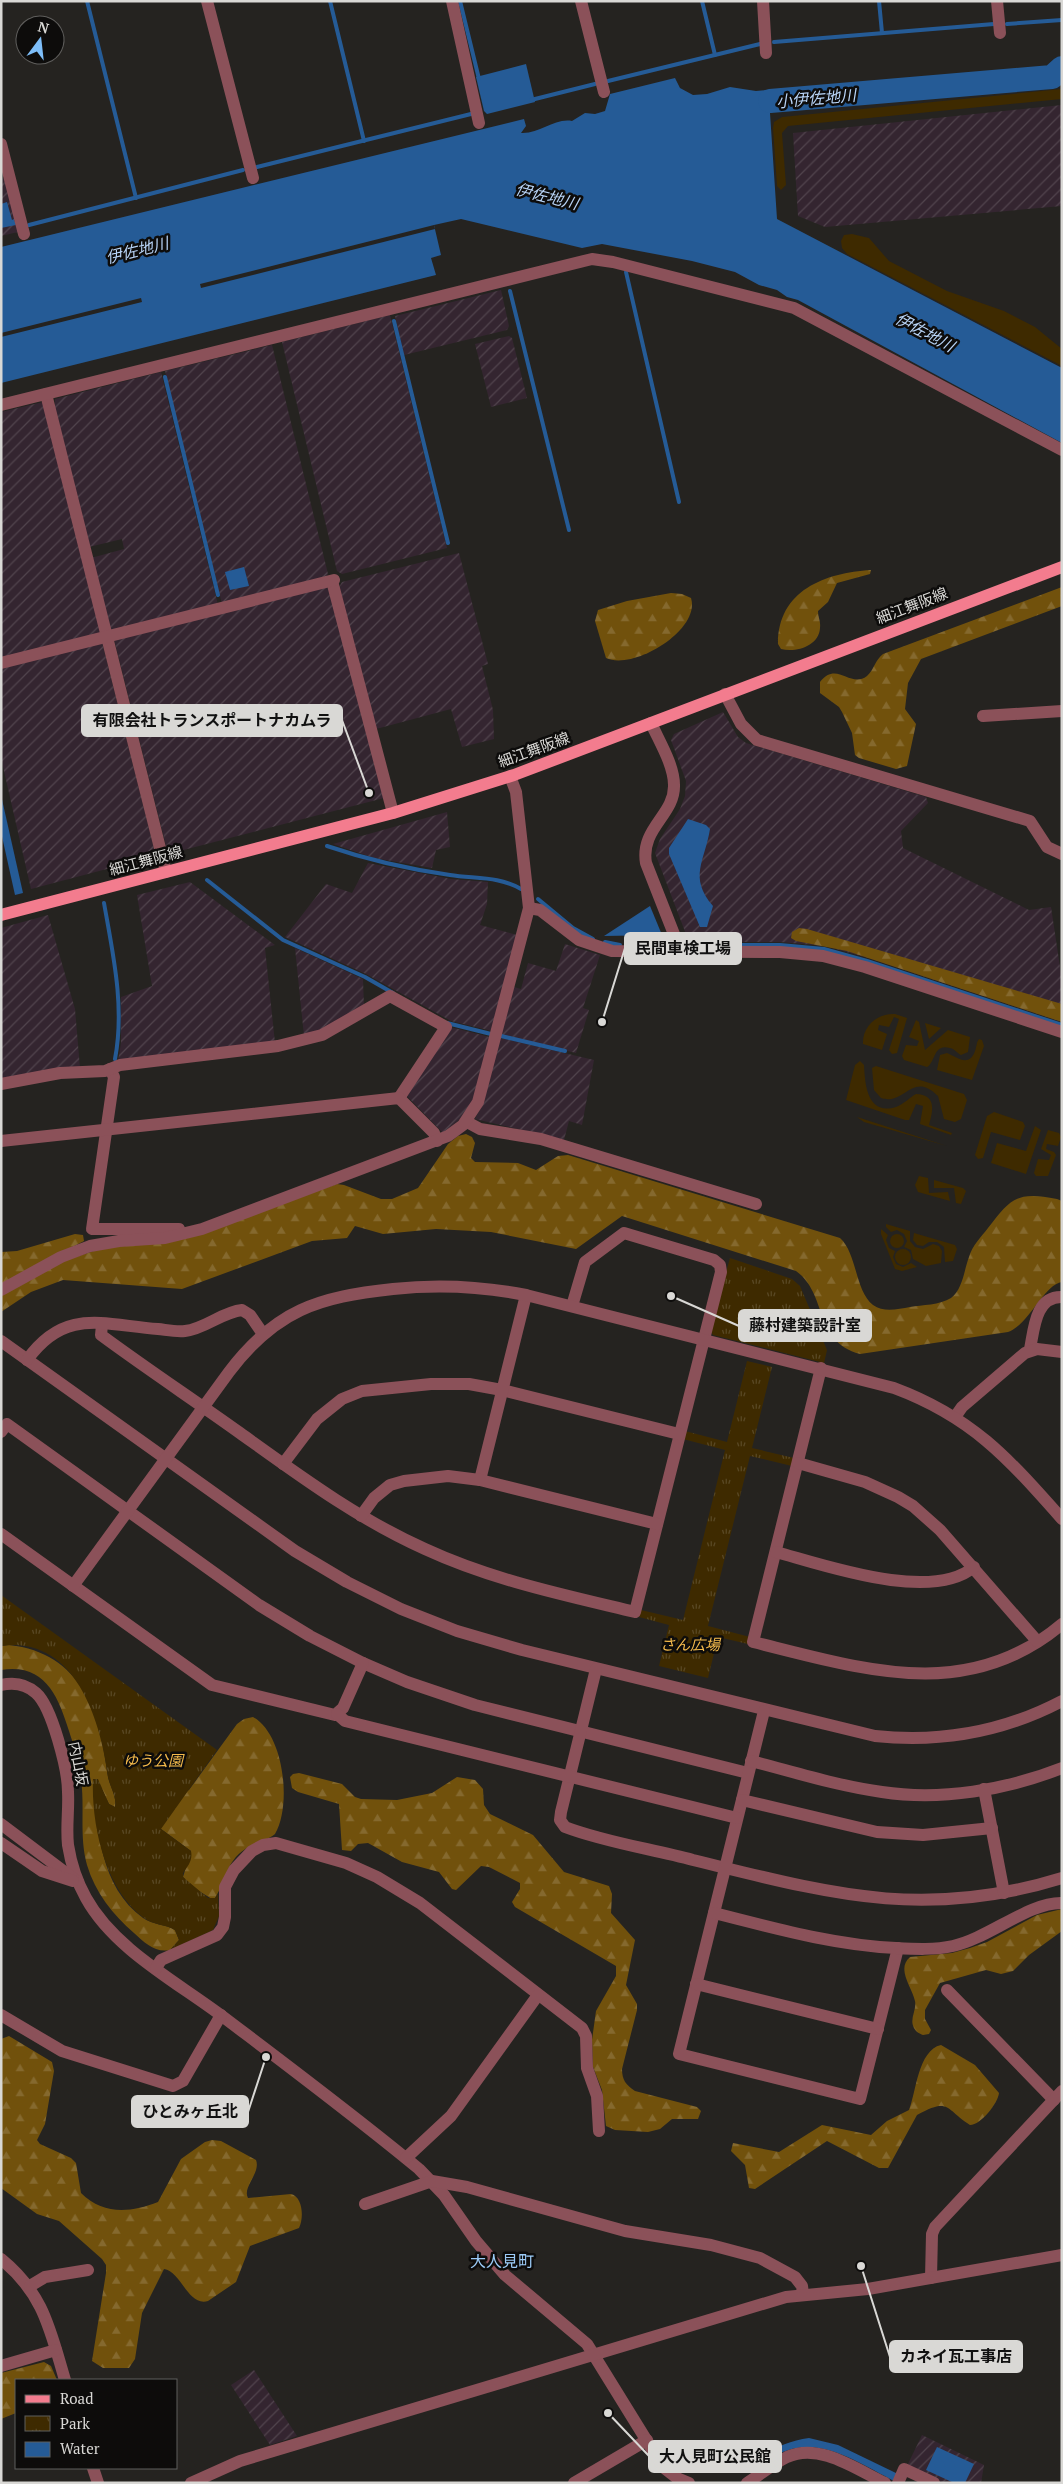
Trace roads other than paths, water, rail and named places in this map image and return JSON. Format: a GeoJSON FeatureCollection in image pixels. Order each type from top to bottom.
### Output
{"type":"FeatureCollection","features":[{"type":"Feature","properties":{"kind":"main road","name":"細江舞阪線"},"geometry":{"type":"LineString","coordinates":[[1,915],[393,813],[510,776],[1062,568]]}},
{"type":"Feature","properties":{"kind":"street"},"geometry":{"type":"LineString","coordinates":[[207,1],[253,178]]}},
{"type":"Feature","properties":{"kind":"street"},"geometry":{"type":"LineString","coordinates":[[452,1],[479,123]]}},
{"type":"Feature","properties":{"kind":"street"},"geometry":{"type":"LineString","coordinates":[[581,1],[604,92]]}},
{"type":"Feature","properties":{"kind":"street"},"geometry":{"type":"LineString","coordinates":[[763,1],[766,53]]}},
{"type":"Feature","properties":{"kind":"street"},"geometry":{"type":"LineString","coordinates":[[997,1],[1000,33]]}},
{"type":"Feature","properties":{"kind":"street"},"geometry":{"type":"LineString","coordinates":[[1,144],[24,234]]}},
{"type":"Feature","properties":{"kind":"street"},"geometry":{"type":"LineString","coordinates":[[1,405],[581,261],[602,260],[794,308],[1062,450]]}},
{"type":"Feature","properties":{"kind":"street"},"geometry":{"type":"LineString","coordinates":[[46,394],[166,872]]}},
{"type":"Feature","properties":{"kind":"street"},"geometry":{"type":"LineString","coordinates":[[1,664],[333,580],[393,813]]}},
{"type":"Feature","properties":{"kind":"street"},"geometry":{"type":"LineString","coordinates":[[725,694],[741,724],[757,740],[1030,821],[1047,847],[1062,854]]}},
{"type":"Feature","properties":{"kind":"street"},"geometry":{"type":"LineString","coordinates":[[984,716],[1062,711]]}},
{"type":"Feature","properties":{"kind":"street"},"geometry":{"type":"LineString","coordinates":[[651,723],[672,772],[674,787],[670,804],[650,833],[644,853],[646,863],[681,952]]}},
{"type":"Feature","properties":{"kind":"street"},"geometry":{"type":"LineString","coordinates":[[1,1290],[62,1257],[90,1246],[119,1241],[165,1238],[202,1230],[437,1140],[456,1131],[466,1122],[478,1102],[529,908],[516,792],[510,776]]}},
{"type":"Feature","properties":{"kind":"street"},"geometry":{"type":"LineString","coordinates":[[529,908],[540,910],[579,940],[600,948],[623,953],[780,952],[830,958],[1062,1032]]}},
{"type":"Feature","properties":{"kind":"street"},"geometry":{"type":"LineString","coordinates":[[1,1084],[60,1073],[110,1069],[120,1065],[278,1046],[322,1035],[390,996],[446,1027],[400,1098]]}},
{"type":"Feature","properties":{"kind":"street"},"geometry":{"type":"LineString","coordinates":[[110,1069],[114,1077],[92,1229],[179,1229],[180,1235]]}},
{"type":"Feature","properties":{"kind":"street"},"geometry":{"type":"LineString","coordinates":[[400,1098],[434,1133],[437,1140]]}},
{"type":"Feature","properties":{"kind":"street"},"geometry":{"type":"LineString","coordinates":[[1,1140],[400,1098]]}},
{"type":"Feature","properties":{"kind":"street"},"geometry":{"type":"LineString","coordinates":[[466,1122],[480,1129],[541,1139],[756,1204]]}},
{"type":"Feature","properties":{"kind":"street"},"geometry":{"type":"LineString","coordinates":[[102,1325],[101,1336],[283,1464],[361,1516],[422,1548],[478,1570],[538,1588],[635,1612],[721,1272],[720,1265],[714,1260],[630,1233],[619,1235],[586,1262],[572,1306]]}},
{"type":"Feature","properties":{"kind":"street"},"geometry":{"type":"LineString","coordinates":[[74,1586],[165,1458],[241,1356],[263,1334],[305,1307],[343,1295],[438,1285],[484,1287],[526,1295],[821,1368],[894,1388],[931,1403],[955,1417],[997,1448],[1062,1519]]}},
{"type":"Feature","properties":{"kind":"street"},"geometry":{"type":"LineString","coordinates":[[480,1480],[526,1295]]}},
{"type":"Feature","properties":{"kind":"street"},"geometry":{"type":"LineString","coordinates":[[955,1417],[962,1406],[1030,1349],[1035,1322],[1040,1310],[1052,1298],[1062,1297]]}},
{"type":"Feature","properties":{"kind":"street"},"geometry":{"type":"LineString","coordinates":[[27,1360],[37,1346],[61,1328],[76,1323],[183,1331],[203,1326],[242,1310],[250,1315],[263,1334]]}},
{"type":"Feature","properties":{"kind":"street"},"geometry":{"type":"LineString","coordinates":[[1,1341],[295,1551],[371,1594],[457,1631],[513,1648],[596,1669],[875,1736],[930,1739],[966,1735],[1002,1726],[1036,1714],[1062,1701]]}},
{"type":"Feature","properties":{"kind":"street"},"geometry":{"type":"LineString","coordinates":[[1030,1349],[1062,1352]]}},
{"type":"Feature","properties":{"kind":"street"},"geometry":{"type":"LineString","coordinates":[[821,1368],[753,1642],[869,1670],[912,1675],[948,1672],[983,1665],[1010,1655],[1037,1641],[1062,1624]]}},
{"type":"Feature","properties":{"kind":"street"},"geometry":{"type":"LineString","coordinates":[[283,1464],[324,1411],[352,1394],[444,1383],[469,1384],[502,1390],[679,1434]]}},
{"type":"Feature","properties":{"kind":"street"},"geometry":{"type":"LineString","coordinates":[[1,1432],[7,1424],[260,1605],[310,1636],[364,1663],[452,1698],[581,1732],[882,1792],[944,1794],[984,1789],[1022,1781],[1062,1768]]}},
{"type":"Feature","properties":{"kind":"street"},"geometry":{"type":"LineString","coordinates":[[798,1463],[865,1482],[898,1496],[934,1524],[974,1567],[1037,1641]]}},
{"type":"Feature","properties":{"kind":"street"},"geometry":{"type":"LineString","coordinates":[[361,1516],[381,1491],[400,1481],[448,1476],[480,1480],[657,1524]]}},
{"type":"Feature","properties":{"kind":"street"},"geometry":{"type":"LineString","coordinates":[[1,1534],[212,1685],[329,1714],[337,1714],[346,1721],[738,1818]]}},
{"type":"Feature","properties":{"kind":"street"},"geometry":{"type":"LineString","coordinates":[[776,1552],[903,1582],[931,1582],[952,1578],[967,1573],[974,1567]]}},
{"type":"Feature","properties":{"kind":"street"},"geometry":{"type":"LineString","coordinates":[[337,1714],[343,1708],[364,1663]]}},
{"type":"Feature","properties":{"kind":"street"},"geometry":{"type":"LineString","coordinates":[[596,1669],[561,1812],[560,1820],[565,1827],[806,1888],[868,1898],[931,1901],[1004,1893],[1062,1878]]}},
{"type":"Feature","properties":{"kind":"street","name":"内山坂"},"geometry":{"type":"LineString","coordinates":[[1,1685],[15,1684],[30,1688],[44,1702],[48,1711],[66,1769],[68,1843],[78,1882]]}},
{"type":"Feature","properties":{"kind":"street"},"geometry":{"type":"LineString","coordinates":[[764,1710],[679,2054],[860,2099],[898,1948]]}},
{"type":"Feature","properties":{"kind":"street"},"geometry":{"type":"LineString","coordinates":[[984,1789],[1004,1893]]}},
{"type":"Feature","properties":{"kind":"street"},"geometry":{"type":"LineString","coordinates":[[742,1800],[877,1832],[923,1835],[992,1828]]}},
{"type":"Feature","properties":{"kind":"street"},"geometry":{"type":"LineString","coordinates":[[1,1824],[78,1882],[89,1904],[105,1926],[132,1950],[221,2015],[406,2158],[432,2181],[494,2264],[521,2290],[584,2340],[595,2354],[663,2466],[677,2478],[687,2483]]}},
{"type":"Feature","properties":{"kind":"street"},"geometry":{"type":"LineString","coordinates":[[156,1968],[161,1960],[217,1935],[223,1926],[225,1917],[225,1887],[234,1870],[252,1851],[263,1845],[275,1843],[346,1864],[377,1877],[420,1904],[585,2031],[587,2068],[597,2096],[599,2130]]}},
{"type":"Feature","properties":{"kind":"street"},"geometry":{"type":"LineString","coordinates":[[1,1844],[42,1871],[78,1882]]}},
{"type":"Feature","properties":{"kind":"street"},"geometry":{"type":"LineString","coordinates":[[714,1913],[816,1938],[856,1945],[934,1949],[968,1942],[1034,1909],[1062,1904]]}},
{"type":"Feature","properties":{"kind":"street"},"geometry":{"type":"LineString","coordinates":[[696,1984],[878,2029]]}},
{"type":"Feature","properties":{"kind":"street"},"geometry":{"type":"LineString","coordinates":[[931,2278],[932,2243],[935,2227],[1058,2096],[947,1990]]}},
{"type":"Feature","properties":{"kind":"street"},"geometry":{"type":"LineString","coordinates":[[406,2158],[450,2116],[538,1995]]}},
{"type":"Feature","properties":{"kind":"street"},"geometry":{"type":"LineString","coordinates":[[1,2015],[62,2051],[173,2086],[182,2081],[221,2015]]}},
{"type":"Feature","properties":{"kind":"street"},"geometry":{"type":"LineString","coordinates":[[365,2204],[432,2181],[467,2187],[625,2231],[712,2245],[760,2258],[795,2277],[802,2286],[803,2294]]}},
{"type":"Feature","properties":{"kind":"street"},"geometry":{"type":"LineString","coordinates":[[191,2483],[240,2461],[772,2300],[803,2294],[868,2289],[1062,2255]]}},
{"type":"Feature","properties":{"kind":"street"},"geometry":{"type":"LineString","coordinates":[[1,2259],[18,2272],[30,2286],[39,2302],[66,2379]]}},
{"type":"Feature","properties":{"kind":"street"},"geometry":{"type":"LineString","coordinates":[[30,2286],[45,2277],[88,2270]]}},
{"type":"Feature","properties":{"kind":"street"},"geometry":{"type":"LineString","coordinates":[[1,2366],[56,2350]]}},
{"type":"Feature","properties":{"kind":"street"},"geometry":{"type":"LineString","coordinates":[[574,2483],[647,2440]]}},
{"type":"Feature","properties":{"kind":"street"},"geometry":{"type":"LineString","coordinates":[[747,2483],[786,2458],[809,2452],[832,2458],[885,2483]]}},
{"type":"Feature","properties":{"kind":"street"},"geometry":{"type":"LineString","coordinates":[[93,2469],[98,2483]]}},
{"type":"Feature","properties":{"kind":"street"},"geometry":{"type":"LineString","coordinates":[[898,2483],[904,2469],[934,2483]]}},
{"type":"Feature","properties":{"kind":"water"},"geometry":{"type":"Polygon","coordinates":[[[526,64],[535,102],[487,114],[484,111],[476,77],[526,64]]]}},
{"type":"Feature","properties":{"kind":"water","name":"伊佐地川"},"geometry":{"type":"Polygon","coordinates":[[[675,78],[680,88],[693,95],[707,94],[730,87],[756,91],[776,89],[801,98],[789,107],[770,113],[777,219],[1062,368],[1062,443],[798,300],[787,297],[777,290],[759,285],[735,272],[692,261],[602,244],[582,248],[461,219],[434,225],[441,255],[431,258],[436,275],[1,383],[1,247],[524,119],[526,126],[521,133],[528,133],[559,122],[572,121],[585,113],[595,114],[605,111],[610,94],[675,78]]]}},
{"type":"Feature","properties":{"kind":"water"},"geometry":{"type":"Polygon","coordinates":[[[7,202],[12,220],[14,219],[16,225],[1,228],[1,204],[7,202]]]}},
{"type":"Feature","properties":{"kind":"water"},"geometry":{"type":"Polygon","coordinates":[[[244,567],[249,586],[230,590],[225,572],[244,567]]]}},
{"type":"Feature","properties":{"kind":"water"},"geometry":{"type":"Polygon","coordinates":[[[1,795],[23,893],[15,895],[1,832],[1,795]]]}},
{"type":"Feature","properties":{"kind":"water"},"geometry":{"type":"Polygon","coordinates":[[[688,819],[706,825],[710,829],[700,869],[701,886],[705,896],[713,906],[707,927],[700,927],[669,854],[669,848],[688,819]]]}},
{"type":"Feature","properties":{"kind":"water"},"geometry":{"type":"Polygon","coordinates":[[[650,906],[662,935],[604,936],[650,906]]]}},
{"type":"Feature","properties":{"kind":"water"},"geometry":{"type":"Polygon","coordinates":[[[809,2438],[838,2445],[898,2474],[894,2481],[835,2452],[809,2447],[786,2451],[755,2467],[751,2460],[772,2449],[809,2438]]]}},
{"type":"Feature","properties":{"kind":"water"},"geometry":{"type":"Polygon","coordinates":[[[937,2447],[974,2464],[965,2483],[954,2483],[926,2470],[937,2447]]]}},
{"type":"Feature","properties":{"kind":"waterway"},"geometry":{"type":"LineString","coordinates":[[87,1],[136,198]]}},
{"type":"Feature","properties":{"kind":"waterway"},"geometry":{"type":"LineString","coordinates":[[330,1],[364,141]]}},
{"type":"Feature","properties":{"kind":"waterway"},"geometry":{"type":"LineString","coordinates":[[460,1],[479,79]]}},
{"type":"Feature","properties":{"kind":"waterway"},"geometry":{"type":"LineString","coordinates":[[702,1],[715,55]]}},
{"type":"Feature","properties":{"kind":"waterway"},"geometry":{"type":"LineString","coordinates":[[879,1],[882,33]]}},
{"type":"Feature","properties":{"kind":"waterway"},"geometry":{"type":"LineString","coordinates":[[1007,24],[1062,20]]}},
{"type":"Feature","properties":{"kind":"waterway"},"geometry":{"type":"LineString","coordinates":[[774,42],[994,24]]}},
{"type":"Feature","properties":{"kind":"waterway"},"geometry":{"type":"LineString","coordinates":[[608,81],[760,44]]}},
{"type":"Feature","properties":{"kind":"waterway","name":"小伊佐地川"},"geometry":{"type":"LineString","coordinates":[[770,101],[1052,77],[1062,68]]}},
{"type":"Feature","properties":{"kind":"waterway"},"geometry":{"type":"LineString","coordinates":[[531,100],[595,84]]}},
{"type":"Feature","properties":{"kind":"waterway"},"geometry":{"type":"LineString","coordinates":[[257,167],[471,114]]}},
{"type":"Feature","properties":{"kind":"waterway"},"geometry":{"type":"LineString","coordinates":[[29,225],[243,170]]}},
{"type":"Feature","properties":{"kind":"waterway"},"geometry":{"type":"LineString","coordinates":[[626,272],[679,502]]}},
{"type":"Feature","properties":{"kind":"waterway"},"geometry":{"type":"LineString","coordinates":[[510,291],[569,530]]}},
{"type":"Feature","properties":{"kind":"waterway"},"geometry":{"type":"LineString","coordinates":[[394,321],[448,543]]}},
{"type":"Feature","properties":{"kind":"waterway"},"geometry":{"type":"LineString","coordinates":[[165,377],[218,595]]}},
{"type":"Feature","properties":{"kind":"waterway"},"geometry":{"type":"LineString","coordinates":[[327,846],[388,864],[434,873],[495,880],[521,889]]}},
{"type":"Feature","properties":{"kind":"waterway"},"geometry":{"type":"LineString","coordinates":[[207,880],[283,940],[365,977],[393,993]]}},
{"type":"Feature","properties":{"kind":"waterway"},"geometry":{"type":"LineString","coordinates":[[538,899],[573,928],[593,939]]}},
{"type":"Feature","properties":{"kind":"waterway"},"geometry":{"type":"LineString","coordinates":[[104,903],[117,981],[119,1020],[115,1059]]}},
{"type":"Feature","properties":{"kind":"waterway"},"geometry":{"type":"LineString","coordinates":[[605,942],[620,945]]}},
{"type":"Feature","properties":{"kind":"waterway"},"geometry":{"type":"LineString","coordinates":[[696,945],[780,945],[824,949],[867,961],[1062,1025]]}},
{"type":"Feature","properties":{"kind":"waterway"},"geometry":{"type":"LineString","coordinates":[[447,1023],[491,1034]]}},
{"type":"Feature","properties":{"kind":"waterway"},"geometry":{"type":"LineString","coordinates":[[501,1036],[565,1051]]}},
{"type":"Feature","properties":{"kind":"place","name":"有限会社トランスポートナカムラ"},"geometry":{"type":"Point","coordinates":[369,793]}},
{"type":"Feature","properties":{"kind":"place","name":"民間車検工場"},"geometry":{"type":"Point","coordinates":[602,1022]}},
{"type":"Feature","properties":{"kind":"place","name":"藤村建築設計室"},"geometry":{"type":"Point","coordinates":[671,1296]}},
{"type":"Feature","properties":{"kind":"place","name":"ひとみヶ丘北"},"geometry":{"type":"Point","coordinates":[266,2057]}},
{"type":"Feature","properties":{"kind":"place","name":"カネイ瓦工事店"},"geometry":{"type":"Point","coordinates":[861,2266]}},
{"type":"Feature","properties":{"kind":"place","name":"大人見町公民館"},"geometry":{"type":"Point","coordinates":[608,2413]}},
{"type":"Feature","properties":{"kind":"district","name":"大人見町"},"geometry":{"type":"Point","coordinates":[502,2261]}},
{"type":"Feature","properties":{"kind":"park label","name":"さん広場"},"geometry":{"type":"Point","coordinates":[690,1645]}},
{"type":"Feature","properties":{"kind":"park label","name":"ゆう公園"},"geometry":{"type":"Point","coordinates":[153,1761]}}]}
